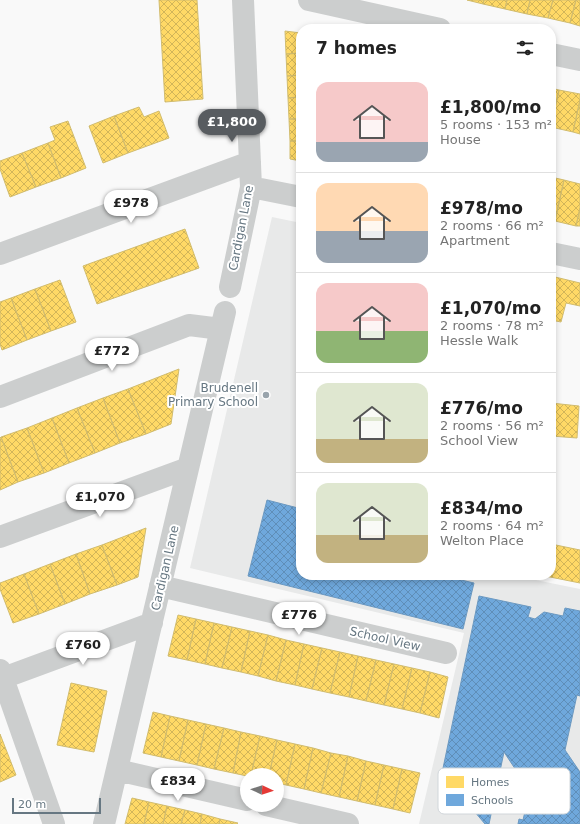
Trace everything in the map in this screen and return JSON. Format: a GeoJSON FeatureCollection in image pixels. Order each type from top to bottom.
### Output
{"type":"FeatureCollection","features":[{"type":"Feature","properties":{"kind":"street","name":"Cardigan Lane"},"geometry":{"type":"LineString","coordinates":[[230,287],[251,187],[243,0]]}},
{"type":"Feature","properties":{"kind":"street"},"geometry":{"type":"LineString","coordinates":[[309,0],[362,14],[414,24]]}},
{"type":"Feature","properties":{"kind":"street"},"geometry":{"type":"LineString","coordinates":[[556,55],[580,60]]}},
{"type":"Feature","properties":{"kind":"street"},"geometry":{"type":"LineString","coordinates":[[0,254],[250,162]]}},
{"type":"Feature","properties":{"kind":"street"},"geometry":{"type":"LineString","coordinates":[[251,187],[296,196]]}},
{"type":"Feature","properties":{"kind":"street"},"geometry":{"type":"LineString","coordinates":[[556,254],[580,260]]}},
{"type":"Feature","properties":{"kind":"street","name":"Cardigan Lane"},"geometry":{"type":"LineString","coordinates":[[0,397],[189,325],[223,320],[104,824]]}},
{"type":"Feature","properties":{"kind":"street"},"geometry":{"type":"LineString","coordinates":[[0,537],[188,468]]}},
{"type":"Feature","properties":{"kind":"street","name":"School View"},"geometry":{"type":"LineString","coordinates":[[160,586],[446,653]]}},
{"type":"Feature","properties":{"kind":"street"},"geometry":{"type":"LineString","coordinates":[[54,824],[5,702],[1,674],[152,623]]}},
{"type":"Feature","properties":{"kind":"street"},"geometry":{"type":"LineString","coordinates":[[117,770],[240,798]]}},
{"type":"Feature","properties":{"kind":"street"},"geometry":{"type":"LineString","coordinates":[[284,809],[348,824]]}},
{"type":"Feature","properties":{"kind":"shaded area","name":"Brudenell Primary School"},"geometry":{"type":"Polygon","coordinates":[[[272,217],[296,222],[296,580],[536,580],[580,589],[580,824],[419,824],[464,633],[190,568],[272,217]]]}},
{"type":"Feature","properties":{"kind":"building: Homes"},"geometry":{"type":"Polygon","coordinates":[[[159,0],[197,0],[203,99],[165,102],[159,0]]]}},
{"type":"Feature","properties":{"kind":"building: Homes"},"geometry":{"type":"Polygon","coordinates":[[[467,0],[484,0],[483,4],[467,0]]]}},
{"type":"Feature","properties":{"kind":"building: Homes"},"geometry":{"type":"Polygon","coordinates":[[[484,0],[507,0],[505,9],[483,4],[484,0]]]}},
{"type":"Feature","properties":{"kind":"building: Homes"},"geometry":{"type":"Polygon","coordinates":[[[507,0],[530,0],[527,14],[505,9],[507,0]]]}},
{"type":"Feature","properties":{"kind":"building: Homes"},"geometry":{"type":"Polygon","coordinates":[[[530,0],[553,0],[548,18],[527,14],[530,0]]]}},
{"type":"Feature","properties":{"kind":"building: Homes"},"geometry":{"type":"Polygon","coordinates":[[[553,0],[576,0],[570,23],[548,18],[553,0]]]}},
{"type":"Feature","properties":{"kind":"building: Homes"},"geometry":{"type":"Polygon","coordinates":[[[576,0],[580,0],[580,26],[570,23],[576,0]]]}},
{"type":"Feature","properties":{"kind":"building: Homes"},"geometry":{"type":"Polygon","coordinates":[[[285,31],[296,32],[296,53],[286,54],[285,31]]]}},
{"type":"Feature","properties":{"kind":"building: Homes"},"geometry":{"type":"Polygon","coordinates":[[[296,53],[296,75],[287,76],[286,54],[296,53]]]}},
{"type":"Feature","properties":{"kind":"building: Homes"},"geometry":{"type":"Polygon","coordinates":[[[296,75],[296,97],[288,98],[287,76],[296,75]]]}},
{"type":"Feature","properties":{"kind":"building: Homes"},"geometry":{"type":"Polygon","coordinates":[[[556,89],[559,90],[556,104],[556,89]]]}},
{"type":"Feature","properties":{"kind":"building: Homes"},"geometry":{"type":"Polygon","coordinates":[[[559,90],[580,94],[573,132],[556,128],[556,104],[559,90]]]}},
{"type":"Feature","properties":{"kind":"building: Homes"},"geometry":{"type":"Polygon","coordinates":[[[296,97],[296,119],[289,119],[288,98],[296,97]]]}},
{"type":"Feature","properties":{"kind":"building: Homes"},"geometry":{"type":"Polygon","coordinates":[[[580,100],[580,134],[573,132],[580,100]]]}},
{"type":"Feature","properties":{"kind":"building: Homes"},"geometry":{"type":"Polygon","coordinates":[[[139,107],[144,117],[159,111],[169,138],[128,153],[114,116],[139,107]]]}},
{"type":"Feature","properties":{"kind":"building: Homes"},"geometry":{"type":"Polygon","coordinates":[[[114,116],[128,153],[103,163],[89,126],[114,116]]]}},
{"type":"Feature","properties":{"kind":"building: Homes"},"geometry":{"type":"Polygon","coordinates":[[[289,119],[296,119],[296,141],[290,141],[289,119]]]}},
{"type":"Feature","properties":{"kind":"building: Homes"},"geometry":{"type":"Polygon","coordinates":[[[68,121],[86,168],[61,178],[48,143],[55,140],[50,127],[68,121]]]}},
{"type":"Feature","properties":{"kind":"building: Homes"},"geometry":{"type":"Polygon","coordinates":[[[290,141],[296,141],[296,160],[290,159],[290,141]]]}},
{"type":"Feature","properties":{"kind":"building: Homes"},"geometry":{"type":"Polygon","coordinates":[[[48,143],[61,178],[36,187],[22,153],[48,143]]]}},
{"type":"Feature","properties":{"kind":"building: Homes"},"geometry":{"type":"Polygon","coordinates":[[[22,153],[36,187],[10,197],[0,169],[0,161],[22,153]]]}},
{"type":"Feature","properties":{"kind":"building: Homes"},"geometry":{"type":"Polygon","coordinates":[[[556,178],[564,180],[556,216],[556,178]]]}},
{"type":"Feature","properties":{"kind":"building: Homes"},"geometry":{"type":"Polygon","coordinates":[[[564,180],[580,184],[580,208],[576,226],[556,221],[564,180]]]}},
{"type":"Feature","properties":{"kind":"building: Homes"},"geometry":{"type":"Polygon","coordinates":[[[580,208],[580,226],[576,226],[580,208]]]}},
{"type":"Feature","properties":{"kind":"building: Homes"},"geometry":{"type":"Polygon","coordinates":[[[185,229],[199,268],[97,304],[83,266],[185,229]]]}},
{"type":"Feature","properties":{"kind":"building: Homes"},"geometry":{"type":"Polygon","coordinates":[[[556,277],[580,283],[580,306],[566,303],[561,322],[556,321],[556,277]]]}},
{"type":"Feature","properties":{"kind":"building: Homes"},"geometry":{"type":"Polygon","coordinates":[[[60,280],[76,322],[51,331],[35,289],[60,280]]]}},
{"type":"Feature","properties":{"kind":"building: Homes"},"geometry":{"type":"Polygon","coordinates":[[[35,289],[51,331],[27,340],[11,298],[35,289]]]}},
{"type":"Feature","properties":{"kind":"building: Homes"},"geometry":{"type":"Polygon","coordinates":[[[11,298],[27,340],[2,350],[0,344],[0,302],[11,298]]]}},
{"type":"Feature","properties":{"kind":"building: Homes"},"geometry":{"type":"Polygon","coordinates":[[[179,369],[171,424],[146,434],[128,389],[179,369]]]}},
{"type":"Feature","properties":{"kind":"building: Homes"},"geometry":{"type":"Polygon","coordinates":[[[128,389],[146,434],[120,443],[103,398],[128,389]]]}},
{"type":"Feature","properties":{"kind":"building: Homes"},"geometry":{"type":"Polygon","coordinates":[[[103,398],[120,443],[95,453],[77,408],[103,398]]]}},
{"type":"Feature","properties":{"kind":"building: Homes"},"geometry":{"type":"Polygon","coordinates":[[[556,404],[579,406],[577,438],[556,436],[556,404]]]}},
{"type":"Feature","properties":{"kind":"building: Homes"},"geometry":{"type":"Polygon","coordinates":[[[77,408],[95,453],[69,463],[52,418],[77,408]]]}},
{"type":"Feature","properties":{"kind":"building: Homes"},"geometry":{"type":"Polygon","coordinates":[[[52,418],[69,463],[44,473],[27,428],[52,418]]]}},
{"type":"Feature","properties":{"kind":"building: Homes"},"geometry":{"type":"Polygon","coordinates":[[[27,428],[44,473],[18,482],[1,437],[27,428]]]}},
{"type":"Feature","properties":{"kind":"building: Homes"},"geometry":{"type":"Polygon","coordinates":[[[1,437],[18,482],[0,490],[0,438],[1,437]]]}},
{"type":"Feature","properties":{"kind":"building: Homes"},"geometry":{"type":"Polygon","coordinates":[[[146,528],[138,577],[117,585],[102,545],[146,528]]]}},
{"type":"Feature","properties":{"kind":"building: Homes"},"geometry":{"type":"Polygon","coordinates":[[[102,545],[117,585],[90,594],[76,554],[102,545]]]}},
{"type":"Feature","properties":{"kind":"building: Homes"},"geometry":{"type":"Polygon","coordinates":[[[556,545],[580,550],[580,583],[556,578],[556,545]]]}},
{"type":"Feature","properties":{"kind":"building: Homes"},"geometry":{"type":"Polygon","coordinates":[[[76,554],[90,594],[65,604],[50,564],[76,554]]]}},
{"type":"Feature","properties":{"kind":"building: Homes"},"geometry":{"type":"Polygon","coordinates":[[[50,564],[65,604],[39,614],[24,574],[50,564]]]}},
{"type":"Feature","properties":{"kind":"building: Homes"},"geometry":{"type":"Polygon","coordinates":[[[24,574],[39,614],[13,623],[0,589],[0,583],[24,574]]]}},
{"type":"Feature","properties":{"kind":"building: Homes"},"geometry":{"type":"Polygon","coordinates":[[[178,615],[196,619],[187,660],[168,656],[178,615]]]}},
{"type":"Feature","properties":{"kind":"building: Homes"},"geometry":{"type":"Polygon","coordinates":[[[196,619],[214,623],[205,664],[187,660],[196,619]]]}},
{"type":"Feature","properties":{"kind":"building: Homes"},"geometry":{"type":"Polygon","coordinates":[[[214,623],[232,627],[222,668],[205,664],[214,623]]]}},
{"type":"Feature","properties":{"kind":"building: Homes"},"geometry":{"type":"Polygon","coordinates":[[[232,627],[250,631],[241,672],[222,668],[232,627]]]}},
{"type":"Feature","properties":{"kind":"building: Homes"},"geometry":{"type":"Polygon","coordinates":[[[250,631],[268,635],[258,676],[241,672],[250,631]]]}},
{"type":"Feature","properties":{"kind":"building: Homes"},"geometry":{"type":"Polygon","coordinates":[[[268,635],[286,640],[276,681],[258,676],[268,635]]]}},
{"type":"Feature","properties":{"kind":"building: Homes"},"geometry":{"type":"Polygon","coordinates":[[[286,640],[304,644],[295,685],[276,681],[286,640]]]}},
{"type":"Feature","properties":{"kind":"building: Homes"},"geometry":{"type":"Polygon","coordinates":[[[304,644],[322,648],[312,689],[295,685],[304,644]]]}},
{"type":"Feature","properties":{"kind":"building: Homes"},"geometry":{"type":"Polygon","coordinates":[[[322,648],[340,652],[330,693],[312,689],[322,648]]]}},
{"type":"Feature","properties":{"kind":"building: Homes"},"geometry":{"type":"Polygon","coordinates":[[[340,652],[358,656],[349,697],[330,693],[340,652]]]}},
{"type":"Feature","properties":{"kind":"building: Homes"},"geometry":{"type":"Polygon","coordinates":[[[358,656],[376,660],[366,701],[349,697],[358,656]]]}},
{"type":"Feature","properties":{"kind":"building: Homes"},"geometry":{"type":"Polygon","coordinates":[[[376,660],[394,664],[384,705],[366,701],[376,660]]]}},
{"type":"Feature","properties":{"kind":"building: Homes"},"geometry":{"type":"Polygon","coordinates":[[[394,664],[412,668],[402,709],[384,705],[394,664]]]}},
{"type":"Feature","properties":{"kind":"building: Homes"},"geometry":{"type":"Polygon","coordinates":[[[412,668],[430,672],[420,713],[402,709],[412,668]]]}},
{"type":"Feature","properties":{"kind":"building: Homes"},"geometry":{"type":"Polygon","coordinates":[[[430,672],[448,677],[439,718],[420,713],[430,672]]]}},
{"type":"Feature","properties":{"kind":"building: Homes"},"geometry":{"type":"Polygon","coordinates":[[[71,683],[107,691],[94,752],[57,745],[71,683]]]}},
{"type":"Feature","properties":{"kind":"building: Homes"},"geometry":{"type":"Polygon","coordinates":[[[153,712],[170,716],[161,757],[143,753],[153,712]]]}},
{"type":"Feature","properties":{"kind":"building: Homes"},"geometry":{"type":"Polygon","coordinates":[[[170,716],[188,720],[179,761],[161,757],[170,716]]]}},
{"type":"Feature","properties":{"kind":"building: Homes"},"geometry":{"type":"Polygon","coordinates":[[[188,720],[206,724],[197,765],[179,761],[188,720]]]}},
{"type":"Feature","properties":{"kind":"building: Homes"},"geometry":{"type":"Polygon","coordinates":[[[206,724],[224,728],[214,769],[197,765],[206,724]]]}},
{"type":"Feature","properties":{"kind":"building: Homes"},"geometry":{"type":"Polygon","coordinates":[[[224,728],[241,732],[233,773],[214,769],[224,728]]]}},
{"type":"Feature","properties":{"kind":"building: Homes"},"geometry":{"type":"Polygon","coordinates":[[[241,732],[260,736],[253,768],[240,768],[240,774],[233,773],[241,732]]]}},
{"type":"Feature","properties":{"kind":"building: Homes"},"geometry":{"type":"Polygon","coordinates":[[[0,734],[16,775],[0,782],[0,734]]]}},
{"type":"Feature","properties":{"kind":"building: Homes"},"geometry":{"type":"Polygon","coordinates":[[[260,736],[277,740],[271,768],[253,768],[260,736]]]}},
{"type":"Feature","properties":{"kind":"building: Homes"},"geometry":{"type":"Polygon","coordinates":[[[277,740],[295,744],[286,785],[284,785],[284,768],[271,768],[277,740]]]}},
{"type":"Feature","properties":{"kind":"building: Homes"},"geometry":{"type":"Polygon","coordinates":[[[295,744],[313,748],[304,789],[286,785],[295,744]]]}},
{"type":"Feature","properties":{"kind":"building: Homes"},"geometry":{"type":"Polygon","coordinates":[[[313,748],[331,753],[321,793],[304,789],[313,748]]]}},
{"type":"Feature","properties":{"kind":"building: Homes"},"geometry":{"type":"Polygon","coordinates":[[[331,753],[348,756],[339,797],[321,793],[331,753]]]}},
{"type":"Feature","properties":{"kind":"building: Homes"},"geometry":{"type":"Polygon","coordinates":[[[348,756],[366,761],[357,801],[339,797],[348,756]]]}},
{"type":"Feature","properties":{"kind":"building: Homes"},"geometry":{"type":"Polygon","coordinates":[[[366,761],[384,765],[375,805],[357,801],[366,761]]]}},
{"type":"Feature","properties":{"kind":"building: Homes"},"geometry":{"type":"Polygon","coordinates":[[[384,765],[402,769],[393,809],[375,805],[384,765]]]}},
{"type":"Feature","properties":{"kind":"building: Homes"},"geometry":{"type":"Polygon","coordinates":[[[402,769],[420,773],[410,813],[393,809],[402,769]]]}},
{"type":"Feature","properties":{"kind":"building: Homes"},"geometry":{"type":"Polygon","coordinates":[[[132,798],[149,802],[144,824],[125,824],[132,798]]]}},
{"type":"Feature","properties":{"kind":"building: Homes"},"geometry":{"type":"Polygon","coordinates":[[[149,802],[167,806],[163,824],[144,824],[149,802]]]}},
{"type":"Feature","properties":{"kind":"building: Homes"},"geometry":{"type":"Polygon","coordinates":[[[167,806],[185,810],[181,824],[163,824],[167,806]]]}},
{"type":"Feature","properties":{"kind":"building: Homes"},"geometry":{"type":"Polygon","coordinates":[[[185,810],[202,814],[200,824],[181,824],[185,810]]]}},
{"type":"Feature","properties":{"kind":"building: Homes"},"geometry":{"type":"Polygon","coordinates":[[[202,814],[220,819],[219,824],[200,824],[202,814]]]}},
{"type":"Feature","properties":{"kind":"building: Homes"},"geometry":{"type":"Polygon","coordinates":[[[220,819],[238,823],[219,824],[220,819]]]}},
{"type":"Feature","properties":{"kind":"building: Schools"},"geometry":{"type":"Polygon","coordinates":[[[267,500],[296,507],[296,580],[461,580],[474,583],[463,629],[248,576],[267,500]]]}},
{"type":"Feature","properties":{"kind":"building: Schools"},"geometry":{"type":"Polygon","coordinates":[[[479,596],[531,607],[528,617],[535,619],[544,612],[563,616],[565,608],[580,611],[580,696],[577,695],[565,750],[580,772],[580,824],[518,824],[519,819],[523,820],[524,814],[570,814],[570,768],[515,768],[504,752],[501,768],[443,768],[479,596]]]}},
{"type":"Feature","properties":{"kind":"building: Schools"},"geometry":{"type":"Polygon","coordinates":[[[477,814],[491,814],[489,824],[485,824],[477,814]]]}},
{"type":"Feature","properties":{"kind":"place","name":"Brudenell Primary School"},"geometry":{"type":"Point","coordinates":[266,395]}}]}
